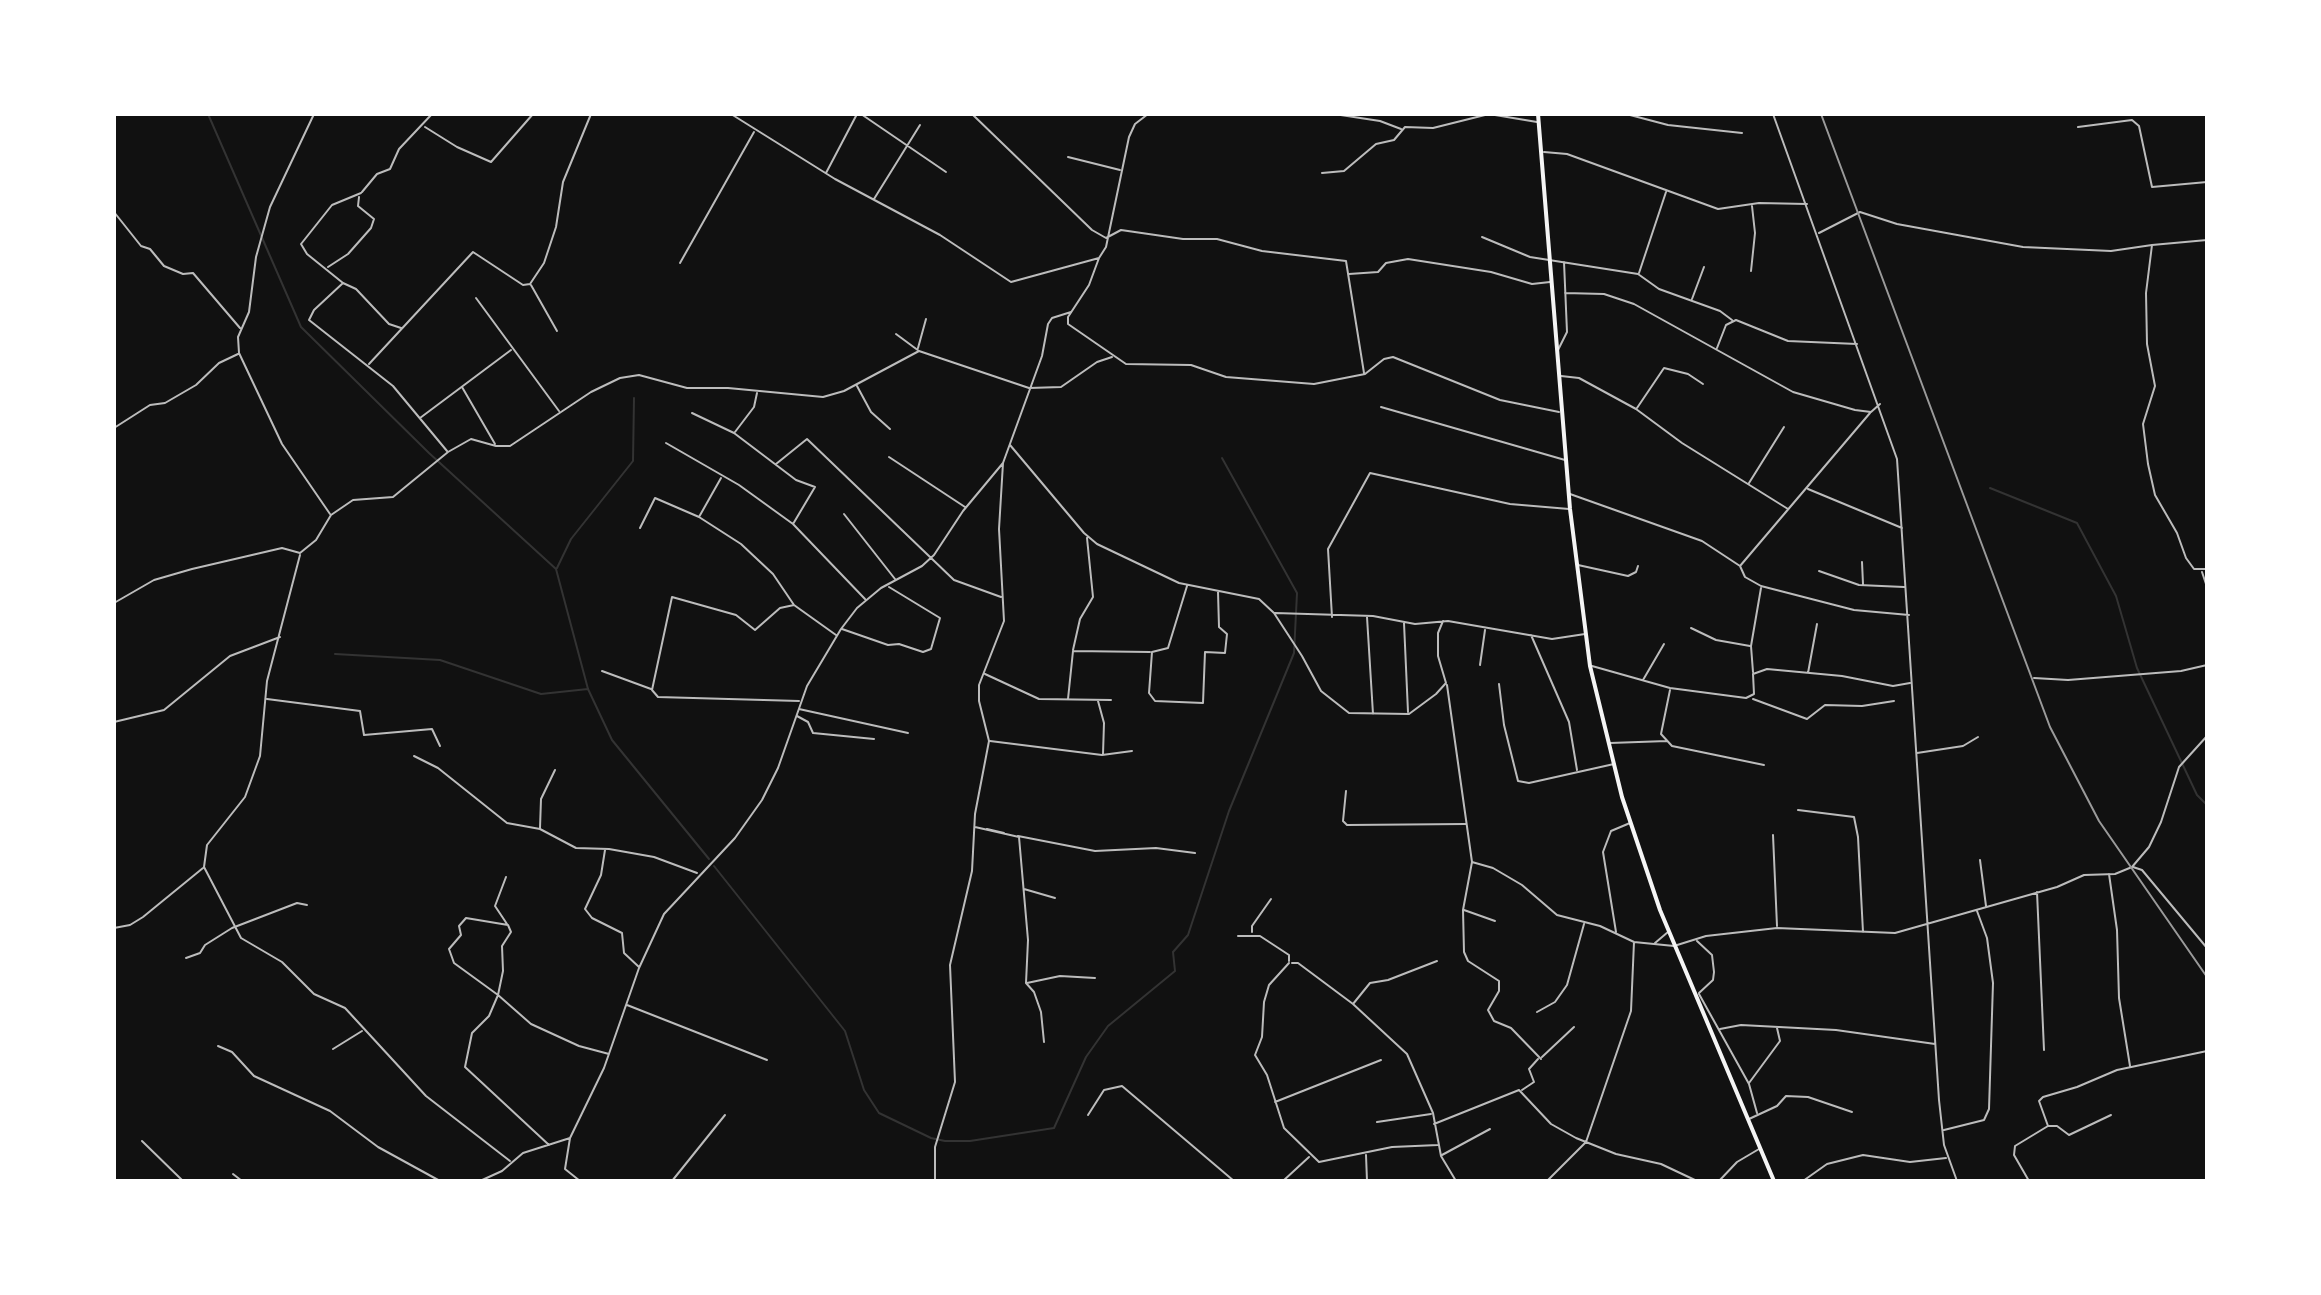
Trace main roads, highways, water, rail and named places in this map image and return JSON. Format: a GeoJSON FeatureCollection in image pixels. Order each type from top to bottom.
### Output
{"type":"FeatureCollection","features":[{"type":"Feature","properties":{"kind":"main road"},"geometry":{"type":"LineString","coordinates":[[1538,114],[1570,509],[1590,666],[1631,823],[1668,932],[1774,1181]]}},
{"type":"Feature","properties":{"kind":"waterway"},"geometry":{"type":"LineString","coordinates":[[208,114],[301,327],[429,453],[556,569],[588,689],[612,740],[709,859]]}},
{"type":"Feature","properties":{"kind":"waterway"},"geometry":{"type":"LineString","coordinates":[[557,568],[571,539],[633,461],[634,398]]}},
{"type":"Feature","properties":{"kind":"waterway"},"geometry":{"type":"LineString","coordinates":[[714,866],[845,1031],[864,1090],[879,1113],[931,1138],[945,1141],[970,1141],[1054,1128],[1086,1057],[1108,1026],[1175,971],[1173,952],[1188,935],[1229,811],[1294,653],[1297,593],[1222,458]]}},
{"type":"Feature","properties":{"kind":"waterway"},"geometry":{"type":"LineString","coordinates":[[1990,488],[2077,523],[2116,596],[2137,668],[2197,795],[2207,805]]}},
{"type":"Feature","properties":{"kind":"waterway"},"geometry":{"type":"LineString","coordinates":[[335,654],[440,660],[541,694],[588,689]]}},
{"type":"Feature","properties":{"kind":"railway"},"geometry":{"type":"LineString","coordinates":[[1821,114],[2050,727],[2099,821],[2207,977]]}}]}
